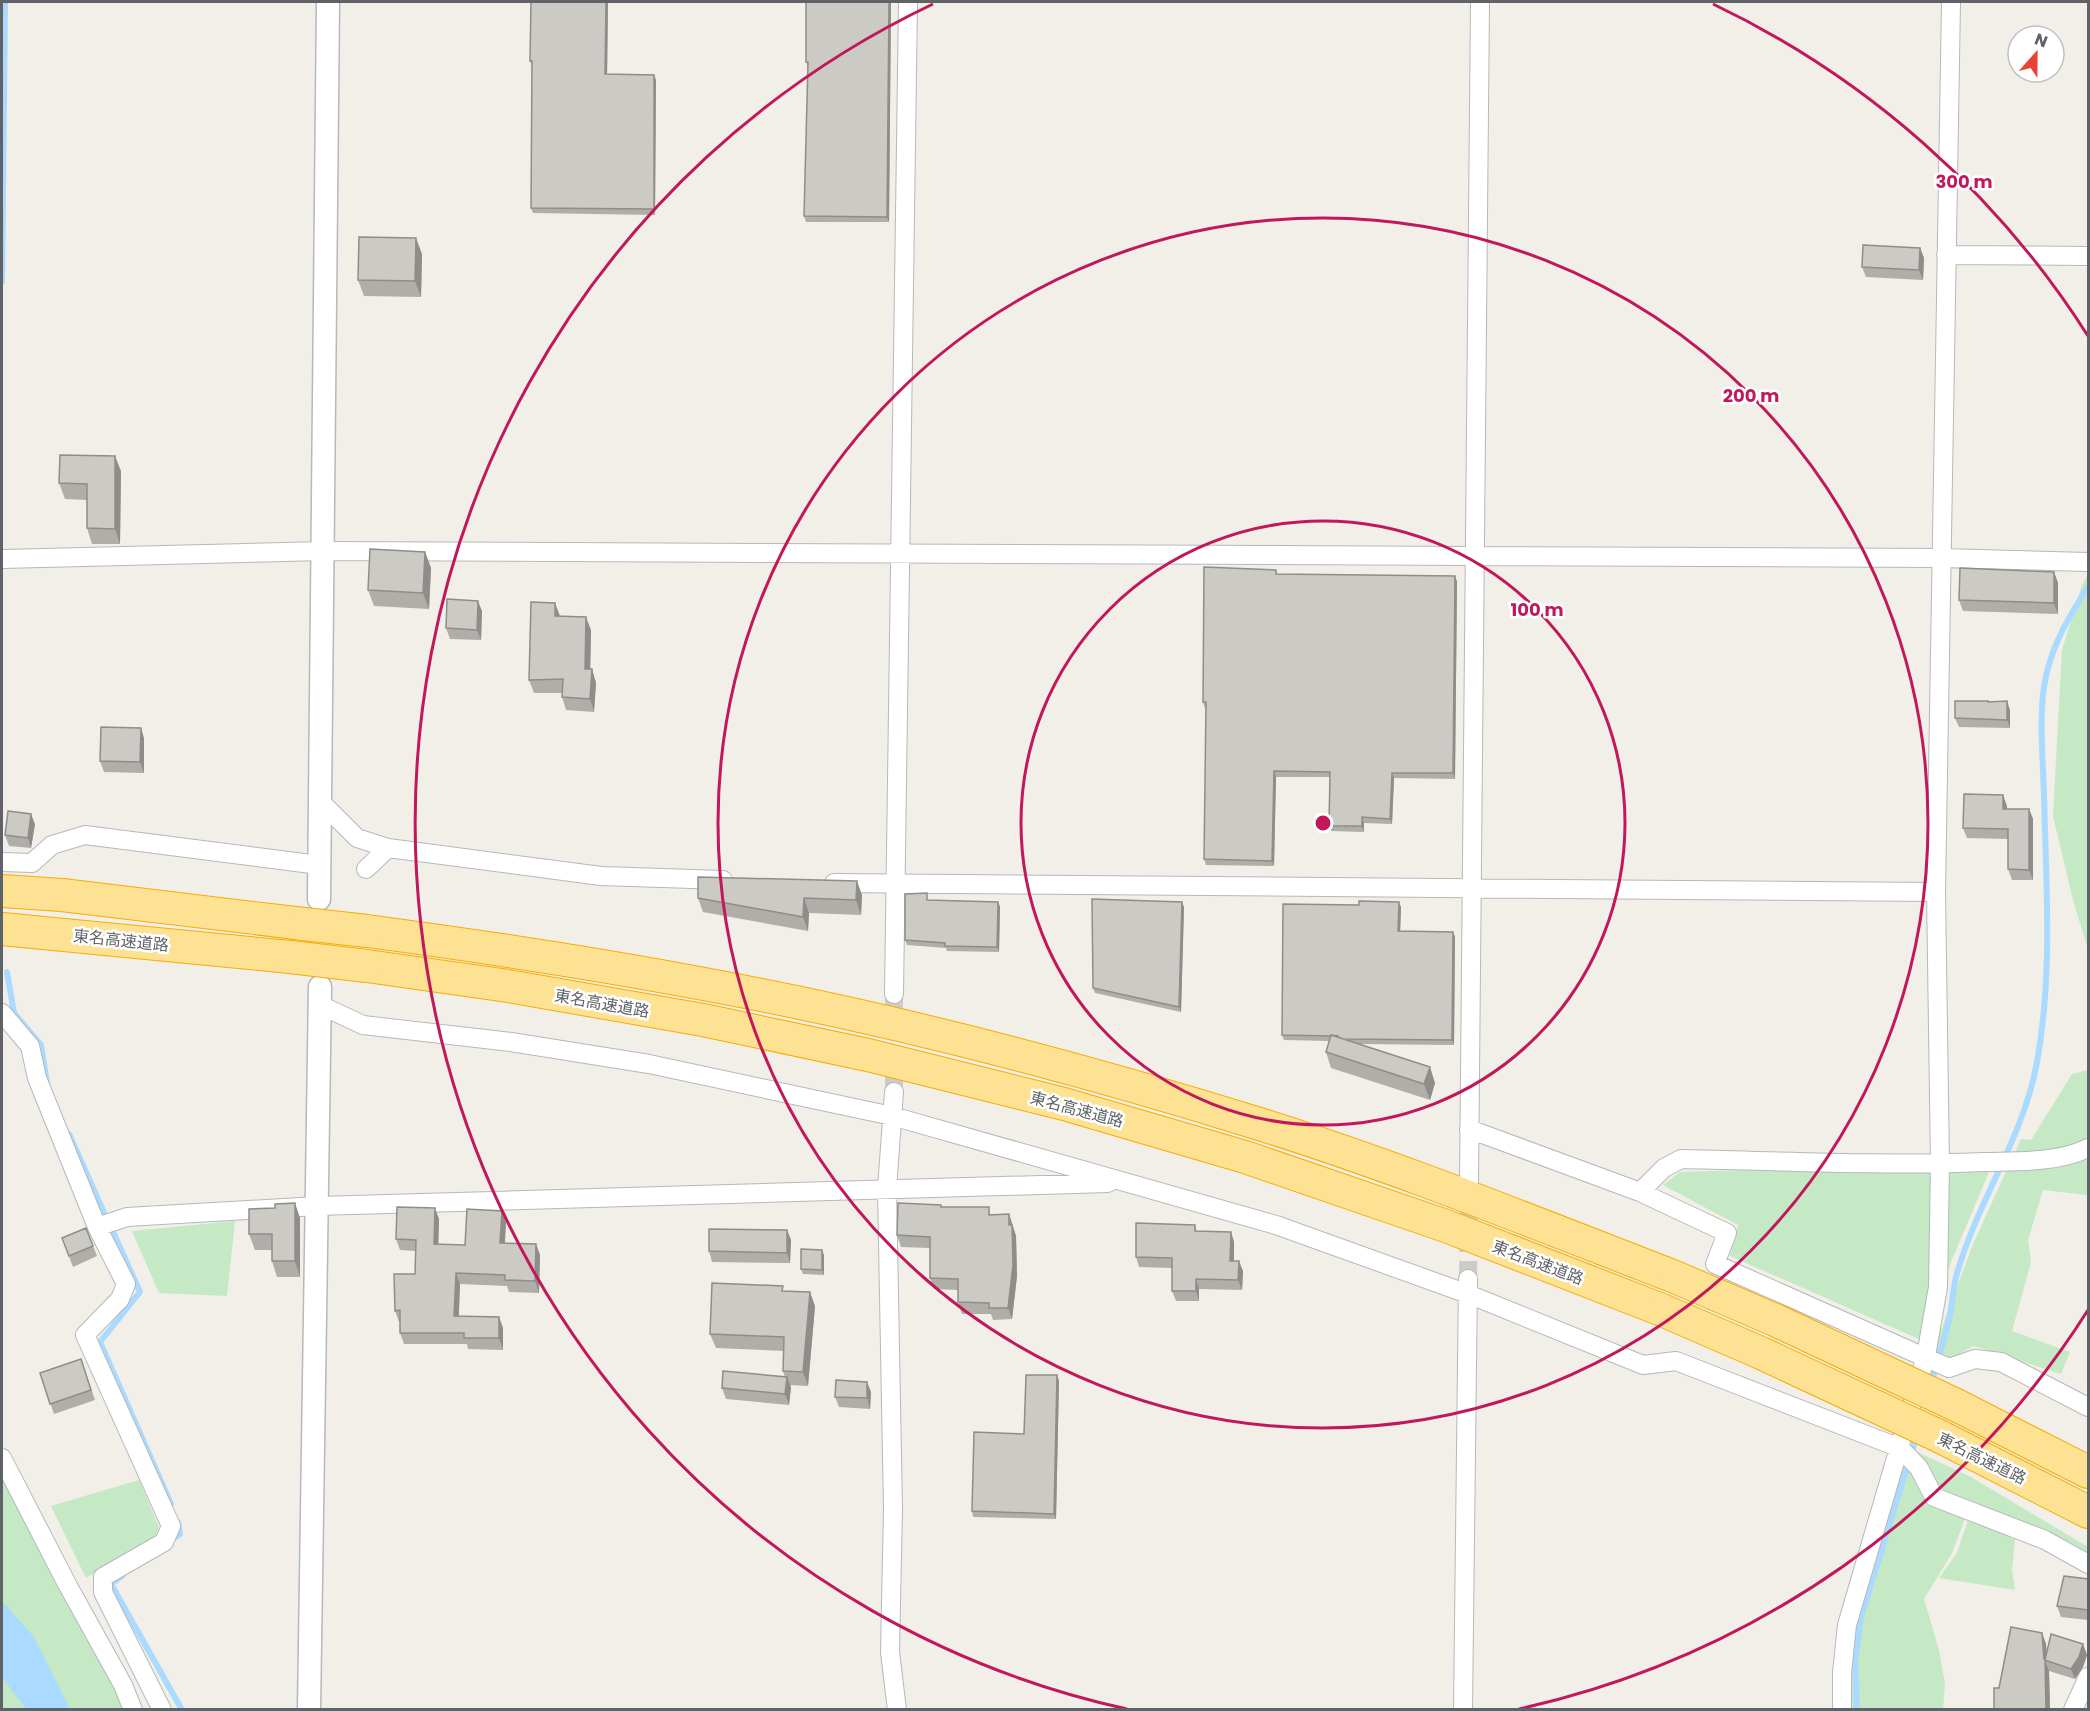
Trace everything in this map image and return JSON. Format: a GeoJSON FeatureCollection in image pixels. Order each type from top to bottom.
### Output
{"type":"FeatureCollection","features":[{"type":"Feature","properties":{"kind":"highway"},"geometry":{"type":"LineString","coordinates":[[2,891],[311,912],[368,931],[515,951],[706,984],[875,1020],[1072,1069],[1255,1122],[1456,1191],[1675,1277],[1775,1320],[1956,1405],[2088,1472]]}},
{"type":"Feature","properties":{"kind":"highway","name":"東名高速道路"},"geometry":{"type":"LineString","coordinates":[[2,929],[290,957],[508,986],[704,1020],[868,1055],[1064,1104],[1245,1157],[1446,1226],[1662,1310],[1761,1353],[1939,1436],[2088,1512]]}},
{"type":"Feature","properties":{"kind":"street"},"geometry":{"type":"LineString","coordinates":[[311,912],[319,865],[328,2]]}},
{"type":"Feature","properties":{"kind":"street"},"geometry":{"type":"LineString","coordinates":[[894,994],[908,2]]}},
{"type":"Feature","properties":{"kind":"street"},"geometry":{"type":"LineString","coordinates":[[1469,1182],[1480,2]]}},
{"type":"Feature","properties":{"kind":"street"},"geometry":{"type":"LineString","coordinates":[[1842,1710],[1842,1673],[1847,1625],[1902,1450],[1926,1356],[1938,1287],[1940,1164],[1936,892],[1950,2]]}},
{"type":"Feature","properties":{"kind":"street"},"geometry":{"type":"LineString","coordinates":[[1946,255],[2088,255]]}},
{"type":"Feature","properties":{"kind":"street"},"geometry":{"type":"LineString","coordinates":[[2,559],[323,551],[1942,558],[2088,562]]}},
{"type":"Feature","properties":{"kind":"street"},"geometry":{"type":"LineString","coordinates":[[320,801],[357,838],[388,848],[601,876],[742,880]]}},
{"type":"Feature","properties":{"kind":"street"},"geometry":{"type":"LineString","coordinates":[[2,862],[32,863],[52,844],[85,835],[319,865]]}},
{"type":"Feature","properties":{"kind":"street"},"geometry":{"type":"LineString","coordinates":[[366,869],[388,848]]}},
{"type":"Feature","properties":{"kind":"street"},"geometry":{"type":"LineString","coordinates":[[813,882],[896,885],[1936,892]]}},
{"type":"Feature","properties":{"kind":"street"},"geometry":{"type":"LineString","coordinates":[[320,996],[363,1025],[511,1042],[648,1064],[892,1116],[1276,1225],[1468,1286],[1643,1365],[1676,1361],[1902,1450],[1919,1468],[1934,1497],[2045,1540],[2088,1564]]}},
{"type":"Feature","properties":{"kind":"street"},"geometry":{"type":"LineString","coordinates":[[309,1710],[320,996]]}},
{"type":"Feature","properties":{"kind":"street"},"geometry":{"type":"LineString","coordinates":[[2,1013],[30,1046],[37,1078],[97,1227],[126,1284],[120,1299],[85,1335],[171,1526],[164,1542],[103,1577],[104,1592],[162,1710]]}},
{"type":"Feature","properties":{"kind":"street"},"geometry":{"type":"LineString","coordinates":[[894,1092],[886,1189],[893,1509],[890,1652],[897,1710]]}},
{"type":"Feature","properties":{"kind":"street"},"geometry":{"type":"LineString","coordinates":[[1469,1129],[1640,1192],[1727,1233],[1715,1264],[1949,1368],[1975,1359],[2001,1362],[2088,1407]]}},
{"type":"Feature","properties":{"kind":"street"},"geometry":{"type":"LineString","coordinates":[[1640,1192],[1664,1168],[1681,1160],[1940,1164],[2041,1160],[2088,1148]]}},
{"type":"Feature","properties":{"kind":"street"},"geometry":{"type":"LineString","coordinates":[[97,1227],[127,1217],[316,1206],[1124,1182]]}},
{"type":"Feature","properties":{"kind":"street"},"geometry":{"type":"LineString","coordinates":[[1463,1710],[1468,1286]]}},
{"type":"Feature","properties":{"kind":"street"},"geometry":{"type":"LineString","coordinates":[[2,1458],[123,1685],[133,1710]]}},
{"type":"Feature","properties":{"kind":"street"},"geometry":{"type":"LineString","coordinates":[[2073,1710],[2088,1677]]}},
{"type":"Feature","properties":{"kind":"green space"},"geometry":{"type":"Polygon","coordinates":[[[2088,574],[2088,950],[2073,900],[2053,816],[2062,650],[2082,585],[2088,574]]]}},
{"type":"Feature","properties":{"kind":"green space"},"geometry":{"type":"Polygon","coordinates":[[[2088,1070],[2088,1195],[2043,1190],[2028,1240],[2031,1262],[2012,1331],[2070,1352],[2061,1374],[1974,1346],[1947,1361],[1931,1357],[1973,1244],[2021,1139],[2031,1140],[2072,1074],[2088,1070]]]}},
{"type":"Feature","properties":{"kind":"green space"},"geometry":{"type":"Polygon","coordinates":[[[1775,1169],[1989,1172],[1921,1340],[1730,1256],[1738,1225],[1663,1185],[1680,1172],[1775,1169]]]}},
{"type":"Feature","properties":{"kind":"green space"},"geometry":{"type":"Polygon","coordinates":[[[235,1221],[227,1296],[159,1293],[132,1231],[235,1221]]]}},
{"type":"Feature","properties":{"kind":"green space"},"geometry":{"type":"Polygon","coordinates":[[[1913,1450],[1971,1477],[2088,1547],[2088,1566],[1944,1495],[1913,1450]]]}},
{"type":"Feature","properties":{"kind":"green space"},"geometry":{"type":"Polygon","coordinates":[[[2,1458],[131,1709],[2,1709],[2,1458]]]}},
{"type":"Feature","properties":{"kind":"green space"},"geometry":{"type":"Polygon","coordinates":[[[1903,1466],[1966,1516],[1952,1553],[1924,1599],[1939,1650],[1945,1684],[1943,1709],[1848,1710],[1856,1610],[1903,1466]]]}},
{"type":"Feature","properties":{"kind":"green space"},"geometry":{"type":"Polygon","coordinates":[[[139,1480],[159,1527],[154,1539],[86,1578],[51,1506],[139,1480]]]}},
{"type":"Feature","properties":{"kind":"green space"},"geometry":{"type":"Polygon","coordinates":[[[1969,1517],[2015,1540],[2012,1570],[2015,1590],[1939,1578],[1957,1553],[1969,1517]]]}},
{"type":"Feature","properties":{"kind":"water"},"geometry":{"type":"Polygon","coordinates":[[[2,1601],[34,1637],[70,1709],[26,1709],[2,1677],[2,1601]]]}},
{"type":"Feature","properties":{"kind":"building"},"geometry":{"type":"Polygon","coordinates":[[[531,2],[606,2],[605,74],[654,75],[654,209],[531,208],[531,2]]]}},
{"type":"Feature","properties":{"kind":"building"},"geometry":{"type":"Polygon","coordinates":[[[806,2],[889,2],[887,217],[804,216],[808,62],[806,62],[806,2]]]}},
{"type":"Feature","properties":{"kind":"building"},"geometry":{"type":"Polygon","coordinates":[[[359,237],[416,238],[415,281],[358,280],[359,237]]]}},
{"type":"Feature","properties":{"kind":"building"},"geometry":{"type":"Polygon","coordinates":[[[1863,245],[1920,248],[1919,270],[1862,267],[1863,245]]]}},
{"type":"Feature","properties":{"kind":"building"},"geometry":{"type":"Polygon","coordinates":[[[60,455],[115,456],[115,529],[87,528],[87,484],[59,483],[60,455]]]}},
{"type":"Feature","properties":{"kind":"building"},"geometry":{"type":"Polygon","coordinates":[[[370,549],[425,552],[423,593],[368,590],[370,549]]]}},
{"type":"Feature","properties":{"kind":"building"},"geometry":{"type":"Polygon","coordinates":[[[1204,567],[1276,570],[1276,574],[1455,576],[1453,773],[1392,773],[1390,819],[1362,817],[1362,826],[1329,826],[1330,772],[1274,771],[1272,861],[1204,859],[1206,702],[1203,702],[1204,567]]]}},
{"type":"Feature","properties":{"kind":"building"},"geometry":{"type":"Polygon","coordinates":[[[1960,568],[2054,572],[2054,603],[1959,600],[1960,568]]]}},
{"type":"Feature","properties":{"kind":"building"},"geometry":{"type":"Polygon","coordinates":[[[447,599],[478,601],[477,630],[446,628],[447,599]]]}},
{"type":"Feature","properties":{"kind":"building"},"geometry":{"type":"Polygon","coordinates":[[[531,602],[555,603],[555,616],[586,617],[585,669],[592,669],[590,699],[562,697],[563,679],[529,680],[531,602]]]}},
{"type":"Feature","properties":{"kind":"building"},"geometry":{"type":"Polygon","coordinates":[[[1955,701],[2007,701],[2007,720],[1955,718],[1955,701]]]}},
{"type":"Feature","properties":{"kind":"building"},"geometry":{"type":"Polygon","coordinates":[[[101,727],[141,728],[140,762],[100,761],[101,727]]]}},
{"type":"Feature","properties":{"kind":"building"},"geometry":{"type":"Polygon","coordinates":[[[1964,794],[2003,795],[2003,809],[2029,809],[2029,870],[2008,869],[2008,829],[1963,828],[1964,794]]]}},
{"type":"Feature","properties":{"kind":"building"},"geometry":{"type":"Polygon","coordinates":[[[8,811],[31,814],[28,838],[5,835],[8,811]]]}},
{"type":"Feature","properties":{"kind":"building"},"geometry":{"type":"Polygon","coordinates":[[[698,877],[857,881],[856,900],[804,898],[803,917],[698,898],[698,877]]]}},
{"type":"Feature","properties":{"kind":"building"},"geometry":{"type":"Polygon","coordinates":[[[927,893],[927,900],[998,902],[997,947],[945,946],[945,943],[905,940],[905,894],[927,893]]]}},
{"type":"Feature","properties":{"kind":"building"},"geometry":{"type":"Polygon","coordinates":[[[1092,899],[1182,902],[1179,1007],[1093,988],[1092,899]]]}},
{"type":"Feature","properties":{"kind":"building"},"geometry":{"type":"Polygon","coordinates":[[[1359,901],[1399,902],[1398,931],[1453,932],[1452,1040],[1343,1039],[1331,1035],[1282,1035],[1283,904],[1359,905],[1359,901]]]}},
{"type":"Feature","properties":{"kind":"building"},"geometry":{"type":"Polygon","coordinates":[[[1331,1035],[1430,1067],[1424,1084],[1326,1052],[1331,1035]]]}},
{"type":"Feature","properties":{"kind":"building"},"geometry":{"type":"Polygon","coordinates":[[[295,1203],[295,1261],[272,1261],[272,1234],[249,1234],[249,1209],[275,1208],[275,1204],[295,1203]]]}},
{"type":"Feature","properties":{"kind":"building"},"geometry":{"type":"Polygon","coordinates":[[[898,1203],[941,1205],[941,1207],[989,1207],[989,1215],[1009,1214],[1009,1225],[1012,1225],[1013,1265],[1008,1308],[989,1308],[989,1303],[958,1302],[958,1279],[930,1278],[930,1237],[897,1235],[898,1203]]]}},
{"type":"Feature","properties":{"kind":"building"},"geometry":{"type":"Polygon","coordinates":[[[397,1207],[435,1208],[434,1244],[465,1245],[467,1209],[502,1211],[500,1243],[536,1244],[535,1281],[505,1280],[505,1275],[456,1273],[454,1316],[499,1317],[499,1338],[464,1338],[464,1333],[400,1333],[400,1310],[395,1311],[394,1274],[415,1274],[416,1240],[396,1239],[397,1207]]]}},
{"type":"Feature","properties":{"kind":"building"},"geometry":{"type":"Polygon","coordinates":[[[1136,1223],[1195,1225],[1195,1231],[1231,1232],[1230,1261],[1239,1261],[1238,1280],[1196,1279],[1196,1291],[1172,1291],[1172,1258],[1136,1257],[1136,1223]]]}},
{"type":"Feature","properties":{"kind":"building"},"geometry":{"type":"Polygon","coordinates":[[[86,1228],[93,1246],[69,1256],[62,1238],[86,1228]]]}},
{"type":"Feature","properties":{"kind":"building"},"geometry":{"type":"Polygon","coordinates":[[[709,1229],[787,1230],[787,1253],[709,1251],[709,1229]]]}},
{"type":"Feature","properties":{"kind":"building"},"geometry":{"type":"Polygon","coordinates":[[[801,1249],[822,1250],[822,1270],[801,1269],[801,1249]]]}},
{"type":"Feature","properties":{"kind":"building"},"geometry":{"type":"Polygon","coordinates":[[[712,1283],[783,1286],[782,1291],[810,1292],[803,1372],[783,1371],[784,1337],[710,1334],[712,1283]]]}},
{"type":"Feature","properties":{"kind":"building"},"geometry":{"type":"Polygon","coordinates":[[[81,1359],[91,1390],[50,1404],[40,1373],[81,1359]]]}},
{"type":"Feature","properties":{"kind":"building"},"geometry":{"type":"Polygon","coordinates":[[[723,1371],[787,1377],[785,1394],[722,1388],[723,1371]]]}},
{"type":"Feature","properties":{"kind":"building"},"geometry":{"type":"Polygon","coordinates":[[[1026,1375],[1057,1375],[1054,1514],[972,1511],[974,1432],[1024,1434],[1026,1375]]]}},
{"type":"Feature","properties":{"kind":"building"},"geometry":{"type":"Polygon","coordinates":[[[836,1380],[867,1382],[867,1398],[835,1397],[836,1380]]]}},
{"type":"Feature","properties":{"kind":"building"},"geometry":{"type":"Polygon","coordinates":[[[2064,1576],[2088,1579],[2088,1610],[2057,1606],[2064,1576]]]}},
{"type":"Feature","properties":{"kind":"building"},"geometry":{"type":"Polygon","coordinates":[[[2011,1627],[2042,1633],[2046,1710],[1994,1710],[1994,1688],[1999,1688],[2011,1627]]]}},
{"type":"Feature","properties":{"kind":"building"},"geometry":{"type":"Polygon","coordinates":[[[2051,1634],[2083,1644],[2079,1657],[2071,1669],[2045,1660],[2051,1634]]]}},
{"type":"Feature","properties":{"kind":"waterway"},"geometry":{"type":"LineString","coordinates":[[2,282],[5,2]]}},
{"type":"Feature","properties":{"kind":"waterway"},"geometry":{"type":"LineString","coordinates":[[1931,1385],[1948,1324],[1958,1270],[1977,1218],[2022,1116],[2037,1062],[2047,962],[2042,704],[2049,664],[2058,641],[2088,587]]}},
{"type":"Feature","properties":{"kind":"waterway"},"geometry":{"type":"LineString","coordinates":[[7,972],[14,1013],[41,1045],[47,1083]]}},
{"type":"Feature","properties":{"kind":"waterway"},"geometry":{"type":"LineString","coordinates":[[69,1134],[105,1215]]}},
{"type":"Feature","properties":{"kind":"waterway"},"geometry":{"type":"LineString","coordinates":[[114,1234],[140,1292],[100,1342],[171,1504]]}},
{"type":"Feature","properties":{"kind":"waterway"},"geometry":{"type":"LineString","coordinates":[[1857,1710],[1855,1661],[1861,1617],[1917,1435]]}},
{"type":"Feature","properties":{"kind":"waterway"},"geometry":{"type":"LineString","coordinates":[[171,1540],[180,1534],[178,1522]]}},
{"type":"Feature","properties":{"kind":"waterway"},"geometry":{"type":"LineString","coordinates":[[122,1576],[111,1584],[182,1710]]}},
{"type":"Feature","properties":{"kind":"tunnel"},"geometry":{"type":"LineString","coordinates":[[894,994],[894,1092]]}},
{"type":"Feature","properties":{"kind":"tunnel"},"geometry":{"type":"LineString","coordinates":[[1468,1279],[1469,1191]]}}]}
